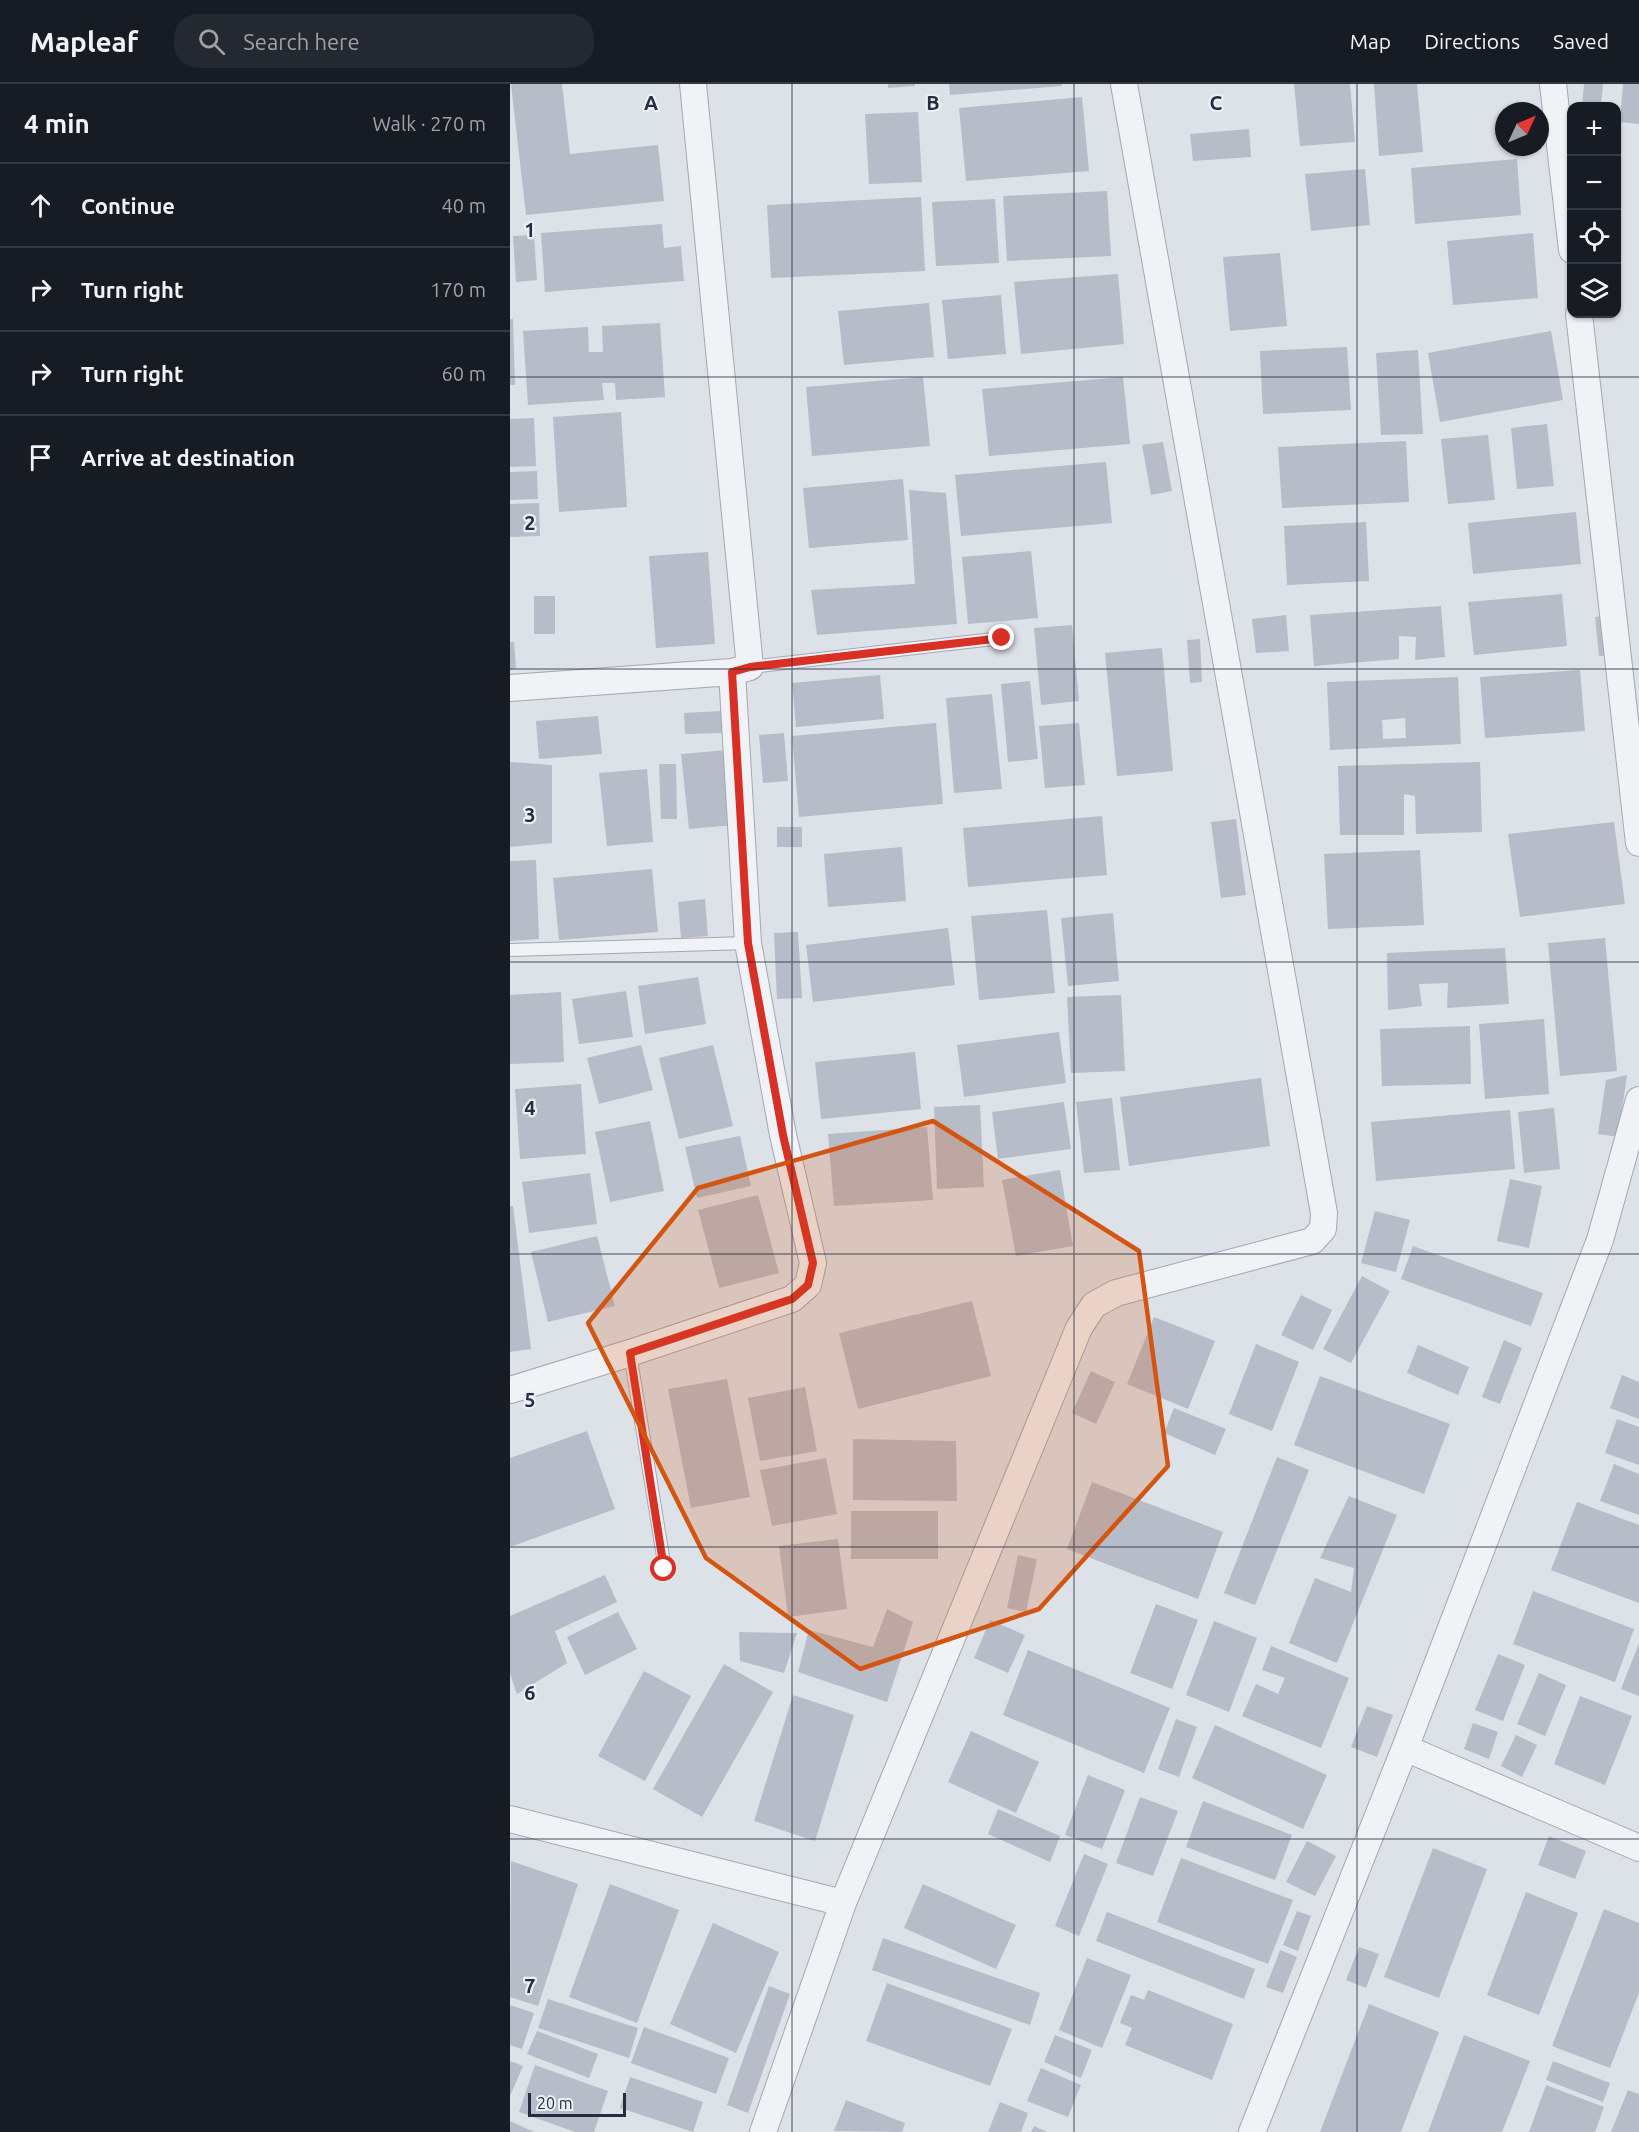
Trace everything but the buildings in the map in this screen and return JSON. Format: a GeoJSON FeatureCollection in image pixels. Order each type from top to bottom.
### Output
{"type":"FeatureCollection","features":[{"type":"Feature","properties":{"kind":"street"},"geometry":{"type":"LineString","coordinates":[[510,1390],[792,1299],[808,1285],[813,1263],[783,1135],[748,943],[741,669],[693,84]]}},
{"type":"Feature","properties":{"kind":"street"},"geometry":{"type":"LineString","coordinates":[[763,2132],[843,1903],[1079,1328],[1094,1305],[1116,1293],[1312,1241],[1323,1229],[1324,1213],[1124,84]]}},
{"type":"Feature","properties":{"kind":"street"},"geometry":{"type":"LineString","coordinates":[[1553,84],[1567,210]]}},
{"type":"Feature","properties":{"kind":"street"},"geometry":{"type":"LineString","coordinates":[[1579,318],[1639,843]]}},
{"type":"Feature","properties":{"kind":"street"},"geometry":{"type":"LineString","coordinates":[[510,688],[741,669]]}},
{"type":"Feature","properties":{"kind":"street"},"geometry":{"type":"LineString","coordinates":[[1252,2132],[1405,1748],[1600,1240],[1639,1100]]}},
{"type":"Feature","properties":{"kind":"street"},"geometry":{"type":"LineString","coordinates":[[1405,1748],[1639,1848]]}},
{"type":"Feature","properties":{"kind":"street"},"geometry":{"type":"LineString","coordinates":[[510,1819],[843,1903]]}},
{"type":"Feature","properties":{"kind":"lane"},"geometry":{"type":"LineString","coordinates":[[741,669],[1002,638]]}},
{"type":"Feature","properties":{"kind":"lane"},"geometry":{"type":"LineString","coordinates":[[510,950],[748,943]]}},
{"type":"Feature","properties":{"kind":"lane"},"geometry":{"type":"LineString","coordinates":[[630,1353],[664,1569]]}},
{"type":"Feature","properties":{"kind":"highlighted area"},"geometry":{"type":"Polygon","coordinates":[[[933,1121],[1139,1251],[1168,1466],[1039,1609],[860,1669],[706,1558],[588,1323],[698,1188],[933,1121]]]}},
{"type":"Feature","properties":{"kind":"route"},"geometry":{"type":"LineString","coordinates":[[664,1569],[630,1353],[792,1299],[808,1285],[813,1263],[783,1135],[748,943],[732,672],[750,667],[1002,638]]}}]}
